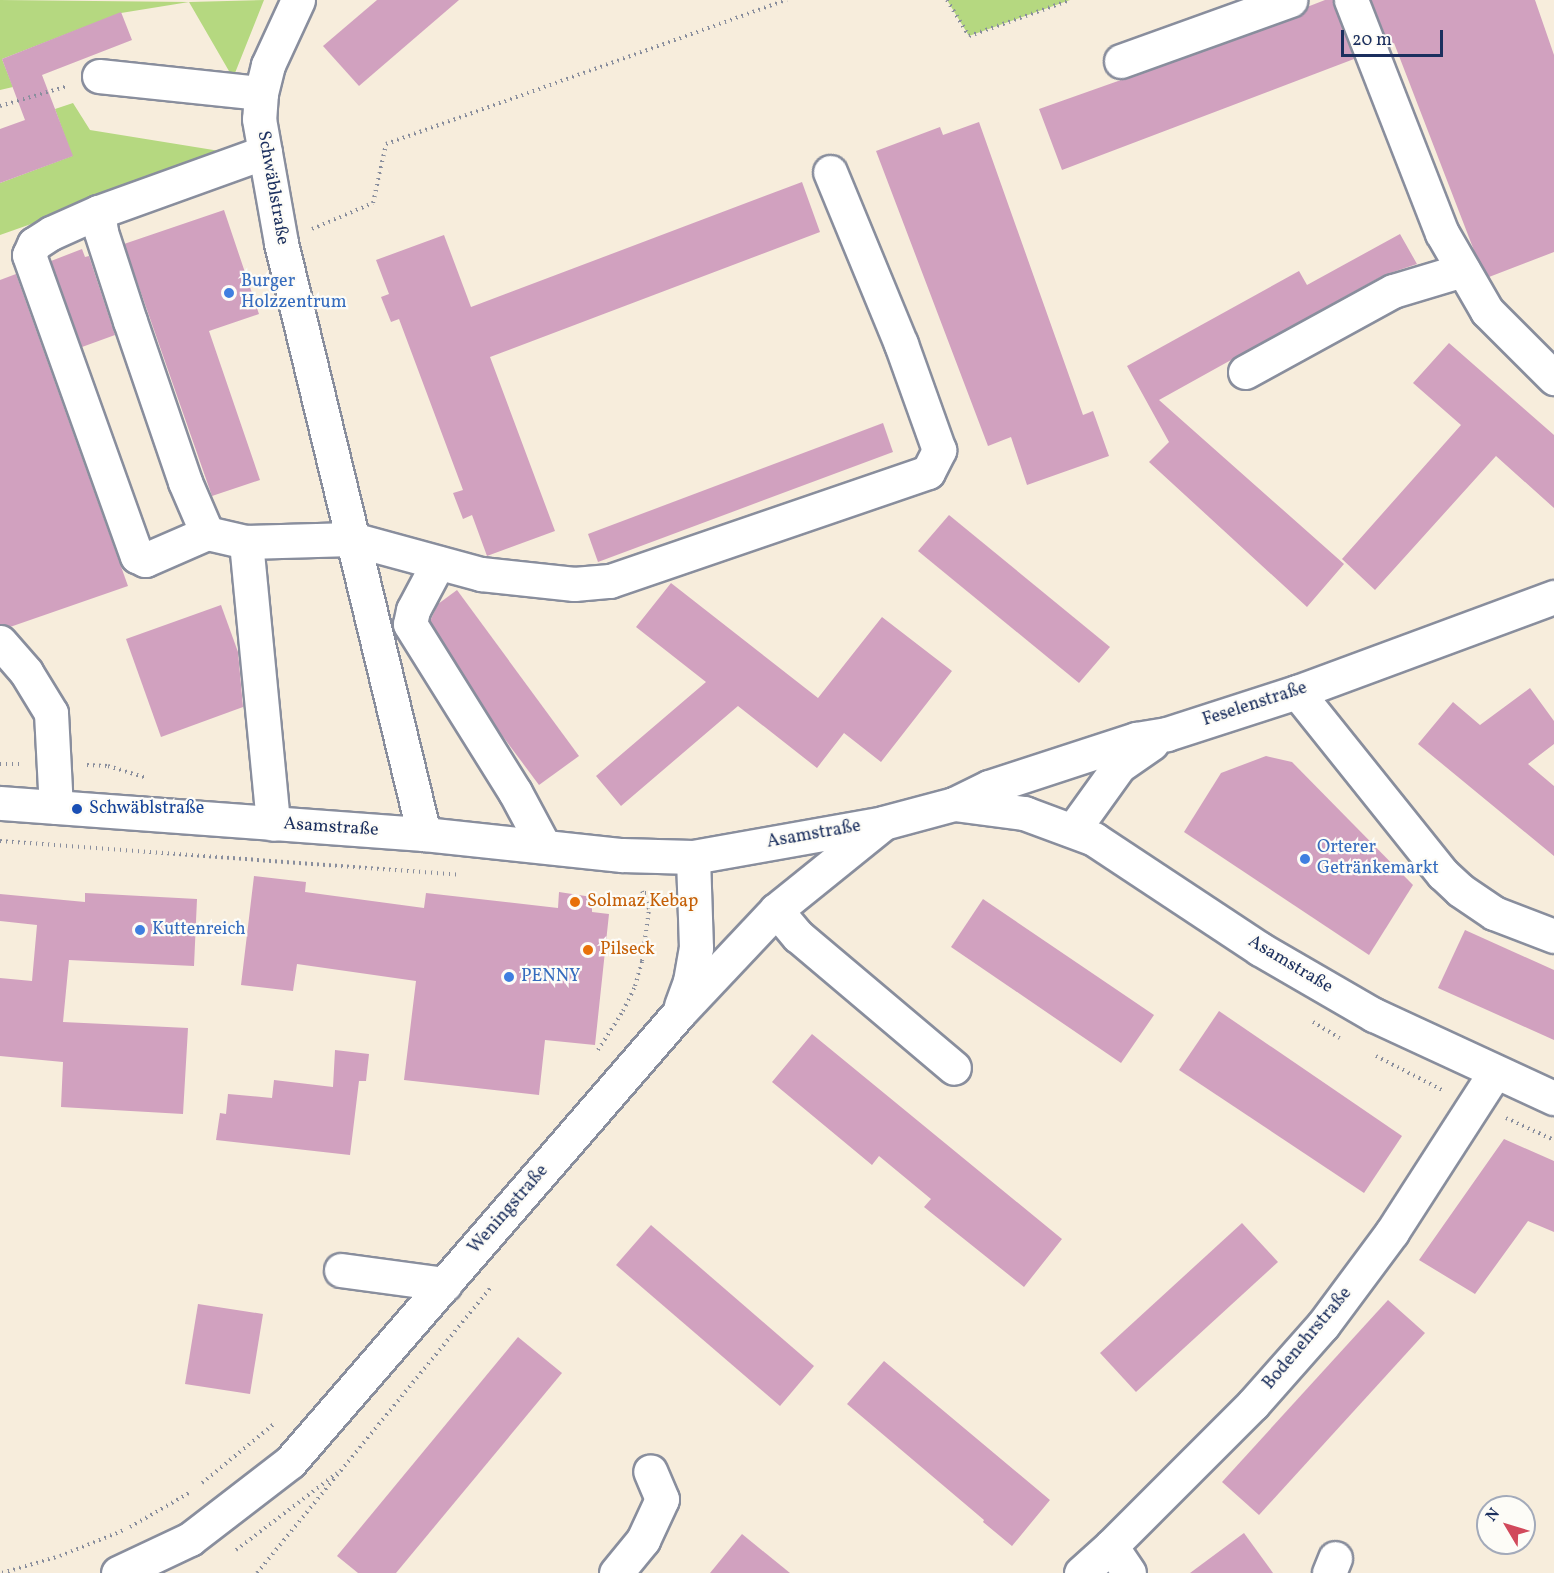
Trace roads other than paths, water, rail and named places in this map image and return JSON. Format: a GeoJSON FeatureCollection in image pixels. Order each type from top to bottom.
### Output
{"type":"FeatureCollection","features":[{"type":"Feature","properties":{"kind":"street","name":"Schwäblstraße"},"geometry":{"type":"LineString","coordinates":[[298,0],[268,65],[261,93],[259,119],[280,243],[424,834]]}},
{"type":"Feature","properties":{"kind":"street"},"geometry":{"type":"LineString","coordinates":[[1121,61],[1290,0]]}},
{"type":"Feature","properties":{"kind":"street"},"geometry":{"type":"LineString","coordinates":[[1351,0],[1442,233],[1487,311],[1554,378]]}},
{"type":"Feature","properties":{"kind":"street"},"geometry":{"type":"LineString","coordinates":[[99,76],[261,93]]}},
{"type":"Feature","properties":{"kind":"street"},"geometry":{"type":"LineString","coordinates":[[265,152],[98,212],[51,233],[34,244],[28,255],[136,556],[145,560],[207,533],[246,542],[352,539],[481,574],[574,584],[610,580],[928,472],[939,450],[901,344],[830,172]]}},
{"type":"Feature","properties":{"kind":"street"},"geometry":{"type":"LineString","coordinates":[[98,212],[101,232],[133,332],[185,482],[207,533]]}},
{"type":"Feature","properties":{"kind":"street"},"geometry":{"type":"LineString","coordinates":[[1245,372],[1393,291],[1463,270]]}},
{"type":"Feature","properties":{"kind":"street"},"geometry":{"type":"LineString","coordinates":[[246,542],[273,824]]}},
{"type":"Feature","properties":{"kind":"street"},"geometry":{"type":"LineString","coordinates":[[438,562],[413,610],[410,624],[515,792],[544,846]]}},
{"type":"Feature","properties":{"kind":"street","name":"Feselenstraße"},"geometry":{"type":"LineString","coordinates":[[954,804],[989,787],[1136,739],[1167,734],[1297,692],[1554,597]]}},
{"type":"Feature","properties":{"kind":"street"},"geometry":{"type":"LineString","coordinates":[[0,642],[26,672],[51,712],[56,807]]}},
{"type":"Feature","properties":{"kind":"street"},"geometry":{"type":"LineString","coordinates":[[1297,692],[1443,874],[1460,891],[1494,913],[1554,936]]}},
{"type":"Feature","properties":{"kind":"street"},"geometry":{"type":"LineString","coordinates":[[1073,830],[1119,766],[1167,734]]}},
{"type":"Feature","properties":{"kind":"street","name":"Asamstraße"},"geometry":{"type":"LineString","coordinates":[[0,803],[424,834],[622,855],[693,856],[883,823],[954,804],[1024,813],[1094,840],[1260,949],[1374,1015],[1554,1098]]}},
{"type":"Feature","properties":{"kind":"street","name":"Weningstraße"},"geometry":{"type":"LineString","coordinates":[[118,1573],[190,1539],[290,1462],[679,1013],[776,910],[883,823]]}},
{"type":"Feature","properties":{"kind":"street"},"geometry":{"type":"LineString","coordinates":[[679,1013],[690,981],[696,948],[693,856]]}},
{"type":"Feature","properties":{"kind":"street"},"geometry":{"type":"LineString","coordinates":[[776,910],[798,936],[954,1068]]}},
{"type":"Feature","properties":{"kind":"street","name":"Bodenehrstraße"},"geometry":{"type":"LineString","coordinates":[[1081,1573],[1253,1404],[1323,1325],[1392,1232],[1495,1072]]}},
{"type":"Feature","properties":{"kind":"street"},"geometry":{"type":"LineString","coordinates":[[341,1270],[445,1284]]}},
{"type":"Feature","properties":{"kind":"street"},"geometry":{"type":"LineString","coordinates":[[616,1573],[643,1540],[662,1499],[650,1471]]}},
{"type":"Feature","properties":{"kind":"street"},"geometry":{"type":"LineString","coordinates":[[1111,1546],[1129,1573]]}},
{"type":"Feature","properties":{"kind":"place","name":"Burger Holzzentrum"},"geometry":{"type":"Point","coordinates":[229,293]}},
{"type":"Feature","properties":{"kind":"place","name":"Schwäblstraße"},"geometry":{"type":"Point","coordinates":[77,809]}},
{"type":"Feature","properties":{"kind":"place","name":"Orterer Getränkemarkt"},"geometry":{"type":"Point","coordinates":[1305,859]}},
{"type":"Feature","properties":{"kind":"place","name":"Solmaz Kebap"},"geometry":{"type":"Point","coordinates":[575,902]}},
{"type":"Feature","properties":{"kind":"place","name":"Kuttenreich"},"geometry":{"type":"Point","coordinates":[140,930]}},
{"type":"Feature","properties":{"kind":"place","name":"Pilseck"},"geometry":{"type":"Point","coordinates":[588,950]}},
{"type":"Feature","properties":{"kind":"place","name":"PENNY"},"geometry":{"type":"Point","coordinates":[509,977]}}]}
